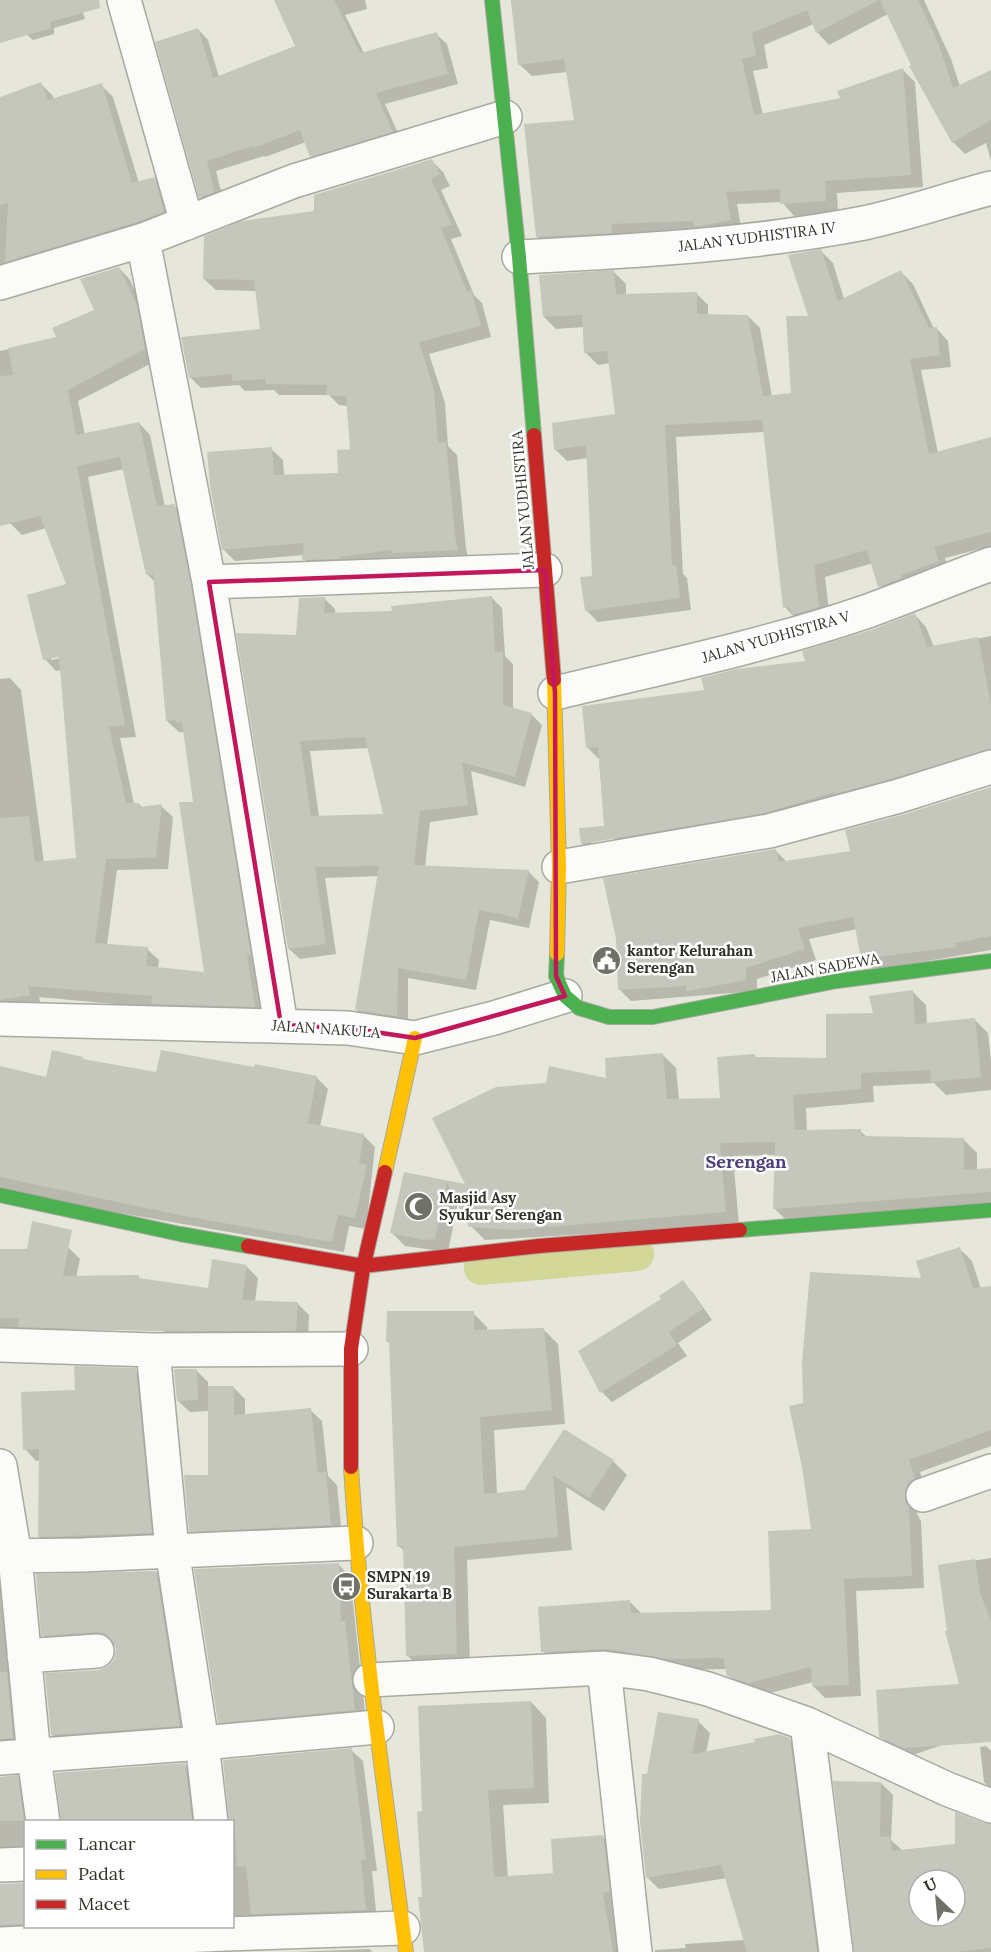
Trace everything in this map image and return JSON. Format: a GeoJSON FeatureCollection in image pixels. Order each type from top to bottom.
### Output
{"type":"FeatureCollection","features":[{"type":"Feature","properties":{"kind":"street"},"geometry":{"type":"LineString","coordinates":[[124,0],[187,223]]}},
{"type":"Feature","properties":{"kind":"street","name":"JALAN YUDHISTIRA"},"geometry":{"type":"LineString","coordinates":[[492,0],[519,257],[555,693],[559,867],[556,976],[565,996]]}},
{"type":"Feature","properties":{"kind":"street"},"geometry":{"type":"LineString","coordinates":[[0,283],[143,240],[294,181],[505,117]]}},
{"type":"Feature","properties":{"kind":"street","name":"JALAN YUDHISTIRA IV"},"geometry":{"type":"LineString","coordinates":[[519,257],[652,250],[756,240],[865,223],[991,188]]}},
{"type":"Feature","properties":{"kind":"street"},"geometry":{"type":"LineString","coordinates":[[143,240],[209,582],[281,1025]]}},
{"type":"Feature","properties":{"kind":"street","name":"JALAN YUDHISTIRA V"},"geometry":{"type":"LineString","coordinates":[[555,693],[688,662],[794,633],[867,611],[991,564]]}},
{"type":"Feature","properties":{"kind":"street"},"geometry":{"type":"LineString","coordinates":[[209,582],[545,570]]}},
{"type":"Feature","properties":{"kind":"street"},"geometry":{"type":"LineString","coordinates":[[559,867],[769,831],[899,796],[991,767]]}},
{"type":"Feature","properties":{"kind":"street","name":"JALAN SADEWA"},"geometry":{"type":"LineString","coordinates":[[565,996],[579,1008],[609,1017],[653,1017],[837,981],[991,961]]}},
{"type":"Feature","properties":{"kind":"street"},"geometry":{"type":"LineString","coordinates":[[0,1944],[61,1940],[226,1937],[404,1940],[370,1680],[356,1542],[350,1443],[351,1348],[363,1267],[415,1038],[494,1018],[565,996]]}},
{"type":"Feature","properties":{"kind":"street","name":"JALAN NAKULA"},"geometry":{"type":"LineString","coordinates":[[0,1019],[348,1028],[415,1038]]}},
{"type":"Feature","properties":{"kind":"street"},"geometry":{"type":"LineString","coordinates":[[0,1195],[180,1234],[363,1267],[539,1246],[991,1210]]}},
{"type":"Feature","properties":{"kind":"street"},"geometry":{"type":"LineString","coordinates":[[0,1344],[153,1350],[351,1348]]}},
{"type":"Feature","properties":{"kind":"street"},"geometry":{"type":"LineString","coordinates":[[153,1350],[172,1550],[212,1820]]}},
{"type":"Feature","properties":{"kind":"street"},"geometry":{"type":"LineString","coordinates":[[0,1466],[8,1556],[24,1656],[43,1820]]}},
{"type":"Feature","properties":{"kind":"street"},"geometry":{"type":"LineString","coordinates":[[923,1495],[991,1471]]}},
{"type":"Feature","properties":{"kind":"street"},"geometry":{"type":"LineString","coordinates":[[8,1556],[82,1555],[356,1542]]}},
{"type":"Feature","properties":{"kind":"street"},"geometry":{"type":"LineString","coordinates":[[24,1656],[97,1651]]}},
{"type":"Feature","properties":{"kind":"street"},"geometry":{"type":"LineString","coordinates":[[370,1680],[604,1668],[650,1674],[708,1689],[807,1724],[946,1789],[991,1806]]}},
{"type":"Feature","properties":{"kind":"street"},"geometry":{"type":"LineString","coordinates":[[604,1668],[635,1952]]}},
{"type":"Feature","properties":{"kind":"street"},"geometry":{"type":"LineString","coordinates":[[807,1724],[836,1952]]}},
{"type":"Feature","properties":{"kind":"street"},"geometry":{"type":"LineString","coordinates":[[0,1758],[377,1727]]}},
{"type":"Feature","properties":{"kind":"street"},"geometry":{"type":"LineString","coordinates":[[0,1865],[24,1864]]}},
{"type":"Feature","properties":{"kind":"highlighted area"},"geometry":{"type":"Polygon","coordinates":[[[545,570],[555,693],[556,976],[565,996],[415,1038],[348,1028],[281,1025],[209,582],[545,570]]]}},
{"type":"Feature","properties":{"kind":"building"},"geometry":{"type":"Polygon","coordinates":[[[0,0],[99,0],[100,8],[50,22],[51,28],[0,43],[0,0]]]}},
{"type":"Feature","properties":{"kind":"building"},"geometry":{"type":"Polygon","coordinates":[[[274,0],[334,0],[360,53],[437,32],[448,74],[376,93],[393,132],[310,157],[300,130],[254,148],[253,146],[207,161],[214,192],[199,198],[155,42],[198,28],[213,78],[295,46],[274,0]]]}},
{"type":"Feature","properties":{"kind":"building"},"geometry":{"type":"Polygon","coordinates":[[[511,0],[879,0],[816,33],[807,10],[752,33],[756,56],[742,59],[754,115],[840,98],[837,91],[903,68],[911,175],[825,181],[826,201],[780,204],[780,189],[726,192],[731,220],[695,227],[693,221],[611,224],[612,233],[536,237],[524,124],[574,120],[564,59],[518,65],[511,0]]]}},
{"type":"Feature","properties":{"kind":"building"},"geometry":{"type":"Polygon","coordinates":[[[880,0],[918,0],[939,45],[953,88],[991,70],[991,120],[952,143],[909,66],[911,65],[880,0]]]}},
{"type":"Feature","properties":{"kind":"building"},"geometry":{"type":"Polygon","coordinates":[[[41,82],[48,100],[102,83],[132,183],[155,177],[164,212],[5,262],[8,203],[0,205],[0,97],[41,82]]]}},
{"type":"Feature","properties":{"kind":"building"},"geometry":{"type":"Polygon","coordinates":[[[432,159],[440,174],[431,179],[452,225],[441,228],[467,292],[471,290],[481,326],[419,342],[434,390],[438,443],[446,442],[458,550],[392,553],[392,550],[340,557],[340,559],[302,560],[304,543],[222,550],[210,486],[207,452],[272,447],[274,475],[338,473],[337,450],[350,449],[346,396],[326,395],[327,385],[266,384],[266,379],[232,381],[232,374],[189,378],[181,337],[260,329],[254,280],[203,279],[204,236],[242,221],[314,211],[314,195],[432,159]]]}},
{"type":"Feature","properties":{"kind":"building"},"geometry":{"type":"Polygon","coordinates":[[[821,249],[838,301],[901,270],[929,328],[937,327],[940,355],[910,359],[929,454],[991,437],[991,532],[934,547],[939,561],[901,575],[902,578],[878,587],[867,550],[814,565],[819,607],[792,615],[790,607],[783,608],[762,420],[665,425],[672,565],[676,565],[680,598],[585,611],[580,577],[592,576],[586,445],[554,450],[552,423],[615,414],[607,351],[584,353],[582,315],[543,317],[539,275],[614,270],[616,294],[697,292],[697,314],[748,315],[763,396],[791,393],[786,316],[808,316],[788,255],[821,249]]]}},
{"type":"Feature","properties":{"kind":"building"},"geometry":{"type":"Polygon","coordinates":[[[119,267],[137,305],[145,349],[68,390],[76,435],[139,422],[157,506],[175,504],[191,585],[251,955],[247,955],[255,1007],[151,1004],[152,996],[28,986],[30,995],[0,1000],[0,818],[29,816],[35,862],[76,858],[59,657],[43,660],[27,595],[66,584],[40,516],[0,526],[0,376],[13,375],[8,348],[56,337],[52,328],[94,310],[80,279],[119,267]],[[120,457],[77,466],[125,725],[109,727],[126,803],[139,803],[140,807],[162,804],[156,858],[106,859],[95,943],[148,947],[146,966],[204,972],[179,802],[193,802],[182,722],[166,721],[153,574],[146,575],[120,457]]]}},
{"type":"Feature","properties":{"kind":"building"},"geometry":{"type":"Polygon","coordinates":[[[492,596],[495,652],[503,652],[503,705],[532,713],[515,777],[462,762],[468,805],[420,811],[414,865],[529,870],[518,918],[479,910],[466,980],[398,968],[397,1016],[355,1010],[379,866],[315,867],[326,944],[288,949],[236,633],[296,635],[299,598],[325,597],[324,613],[392,611],[391,606],[492,596]],[[365,737],[300,741],[311,816],[383,814],[365,737]]]}},
{"type":"Feature","properties":{"kind":"building"},"geometry":{"type":"Polygon","coordinates":[[[915,613],[927,647],[978,637],[991,704],[991,749],[765,813],[581,844],[579,828],[604,826],[598,747],[586,748],[582,706],[704,690],[701,678],[736,669],[805,661],[802,651],[874,629],[915,613]]]}},
{"type":"Feature","properties":{"kind":"building"},"geometry":{"type":"Polygon","coordinates":[[[991,787],[991,936],[955,943],[956,947],[861,959],[853,917],[798,928],[805,949],[746,968],[746,980],[689,991],[686,991],[686,986],[618,990],[616,939],[603,878],[776,849],[779,862],[850,851],[845,830],[991,787]]]}},
{"type":"Feature","properties":{"kind":"building"},"geometry":{"type":"Polygon","coordinates":[[[913,990],[915,1024],[975,1018],[981,1077],[931,1082],[930,1070],[861,1073],[861,1089],[793,1095],[795,1130],[861,1129],[861,1136],[964,1138],[964,1170],[991,1168],[991,1192],[773,1209],[775,1142],[720,1143],[726,1212],[513,1230],[469,1227],[447,1182],[435,1239],[424,1240],[390,1233],[404,1172],[465,1184],[432,1118],[496,1087],[546,1083],[549,1066],[606,1078],[605,1058],[663,1053],[667,1099],[720,1098],[717,1057],[755,1054],[755,1057],[826,1058],[826,1014],[873,1013],[869,996],[913,990]]]}},
{"type":"Feature","properties":{"kind":"building"},"geometry":{"type":"Polygon","coordinates":[[[52,1050],[83,1057],[83,1059],[156,1072],[161,1050],[317,1076],[308,1123],[364,1134],[359,1163],[367,1165],[355,1218],[338,1215],[332,1242],[184,1216],[0,1177],[0,1066],[46,1077],[52,1050]]]}},
{"type":"Feature","properties":{"kind":"building"},"geometry":{"type":"Polygon","coordinates":[[[32,1221],[72,1230],[63,1276],[139,1275],[139,1278],[208,1288],[212,1259],[247,1265],[242,1300],[298,1302],[296,1331],[153,1331],[18,1327],[19,1318],[0,1318],[0,1249],[27,1249],[32,1221]]]}},
{"type":"Feature","properties":{"kind":"building"},"geometry":{"type":"Polygon","coordinates":[[[960,1247],[973,1288],[991,1286],[991,1430],[909,1460],[915,1478],[908,1483],[905,1492],[905,1501],[909,1507],[912,1576],[844,1579],[849,1685],[812,1686],[811,1667],[748,1683],[727,1676],[723,1658],[665,1659],[609,1649],[541,1652],[538,1607],[630,1600],[631,1613],[771,1610],[768,1531],[811,1529],[802,1467],[789,1406],[803,1403],[802,1362],[810,1272],[921,1278],[916,1261],[960,1247]]]}},
{"type":"Feature","properties":{"kind":"building"},"geometry":{"type":"Polygon","coordinates":[[[683,1280],[703,1309],[669,1332],[677,1345],[600,1393],[578,1351],[661,1299],[659,1296],[683,1280]]]}},
{"type":"Feature","properties":{"kind":"building"},"geometry":{"type":"Polygon","coordinates":[[[387,1311],[474,1311],[474,1330],[544,1328],[552,1410],[480,1417],[484,1494],[524,1490],[564,1429],[614,1460],[589,1498],[553,1475],[558,1537],[454,1547],[457,1654],[406,1656],[403,1546],[397,1547],[389,1342],[386,1342],[387,1311]]]}},
{"type":"Feature","properties":{"kind":"building"},"geometry":{"type":"Polygon","coordinates":[[[74,1366],[136,1368],[152,1533],[38,1537],[39,1449],[23,1450],[21,1392],[75,1390],[74,1366]]]}},
{"type":"Feature","properties":{"kind":"building"},"geometry":{"type":"Polygon","coordinates":[[[174,1369],[197,1369],[198,1400],[177,1401],[174,1369]]]}},
{"type":"Feature","properties":{"kind":"building"},"geometry":{"type":"Polygon","coordinates":[[[208,1386],[234,1386],[234,1415],[311,1408],[318,1473],[326,1472],[331,1525],[189,1532],[184,1475],[208,1475],[208,1386]]]}},
{"type":"Feature","properties":{"kind":"building"},"geometry":{"type":"Polygon","coordinates":[[[975,1559],[980,1593],[991,1621],[991,1742],[904,1748],[879,1737],[876,1690],[959,1684],[945,1631],[947,1631],[938,1565],[975,1559]]]}},
{"type":"Feature","properties":{"kind":"building"},"geometry":{"type":"Polygon","coordinates":[[[339,1563],[341,1621],[345,1621],[355,1710],[218,1723],[194,1569],[339,1563]]]}},
{"type":"Feature","properties":{"kind":"building"},"geometry":{"type":"Polygon","coordinates":[[[156,1571],[180,1726],[51,1735],[45,1673],[99,1670],[114,1660],[116,1649],[106,1634],[96,1632],[41,1636],[36,1574],[156,1571]]]}},
{"type":"Feature","properties":{"kind":"building"},"geometry":{"type":"Polygon","coordinates":[[[0,1672],[7,1672],[13,1738],[0,1739],[0,1672]]]}},
{"type":"Feature","properties":{"kind":"building"},"geometry":{"type":"Polygon","coordinates":[[[531,1701],[534,1788],[488,1790],[494,1877],[553,1873],[551,1839],[603,1835],[610,1892],[603,1893],[613,1952],[424,1952],[418,1897],[422,1897],[417,1812],[422,1811],[418,1706],[531,1701]]]}},
{"type":"Feature","properties":{"kind":"building"},"geometry":{"type":"Polygon","coordinates":[[[658,1712],[699,1719],[692,1754],[755,1742],[754,1739],[779,1734],[790,1738],[817,1952],[747,1952],[721,1865],[646,1878],[640,1822],[642,1774],[647,1774],[658,1712]]]}},
{"type":"Feature","properties":{"kind":"building"},"geometry":{"type":"Polygon","coordinates":[[[352,1748],[366,1859],[361,1860],[366,1910],[251,1914],[246,1866],[237,1867],[234,1820],[229,1820],[223,1760],[352,1748]]]}},
{"type":"Feature","properties":{"kind":"building"},"geometry":{"type":"Polygon","coordinates":[[[185,1763],[192,1820],[61,1820],[55,1773],[185,1763]]]}},
{"type":"Feature","properties":{"kind":"building"},"geometry":{"type":"Polygon","coordinates":[[[18,1775],[24,1821],[0,1821],[0,1777],[18,1775]]]}},
{"type":"Feature","properties":{"kind":"building"},"geometry":{"type":"Polygon","coordinates":[[[833,1781],[881,1782],[880,1837],[890,1836],[892,1851],[955,1844],[955,1812],[991,1824],[991,1948],[957,1952],[854,1952],[833,1781]]]}},
{"type":"Feature","properties":{"kind":"building"},"geometry":{"type":"Polygon","coordinates":[[[24,1883],[24,1924],[0,1925],[0,1884],[24,1883]]]}},
{"type":"Feature","properties":{"kind":"waterway"},"geometry":{"type":"LineString","coordinates":[[481,1268],[637,1254]]}},
{"type":"Feature","properties":{"kind":"traffic: fast"},"geometry":{"type":"LineString","coordinates":[[492,0],[519,257],[534,435]]}},
{"type":"Feature","properties":{"kind":"traffic: fast"},"geometry":{"type":"LineString","coordinates":[[557,954],[556,976],[565,996],[579,1008],[609,1017],[653,1017],[837,981],[991,961]]}},
{"type":"Feature","properties":{"kind":"traffic: fast"},"geometry":{"type":"LineString","coordinates":[[0,1195],[180,1234],[248,1246]]}},
{"type":"Feature","properties":{"kind":"traffic: fast"},"geometry":{"type":"LineString","coordinates":[[740,1230],[991,1210]]}},
{"type":"Feature","properties":{"kind":"traffic: slow"},"geometry":{"type":"LineString","coordinates":[[554,680],[559,867],[557,954]]}},
{"type":"Feature","properties":{"kind":"traffic: slow"},"geometry":{"type":"LineString","coordinates":[[385,1172],[415,1038]]}},
{"type":"Feature","properties":{"kind":"traffic: slow"},"geometry":{"type":"LineString","coordinates":[[351,1467],[367,1650],[406,1952]]}},
{"type":"Feature","properties":{"kind":"traffic: jam"},"geometry":{"type":"LineString","coordinates":[[534,435],[554,680]]}},
{"type":"Feature","properties":{"kind":"traffic: jam"},"geometry":{"type":"LineString","coordinates":[[351,1467],[351,1349],[363,1268],[385,1172]]}},
{"type":"Feature","properties":{"kind":"traffic: jam"},"geometry":{"type":"LineString","coordinates":[[248,1246],[363,1266],[539,1246],[740,1230]]}},
{"type":"Feature","properties":{"kind":"place","name":"kantor Kelurahan Serengan"},"geometry":{"type":"Point","coordinates":[606,960]}},
{"type":"Feature","properties":{"kind":"place","name":"Masjid Asy Syukur Serengan"},"geometry":{"type":"Point","coordinates":[418,1207]}},
{"type":"Feature","properties":{"kind":"place","name":"SMPN 19 Surakarta B"},"geometry":{"type":"Point","coordinates":[346,1586]}},
{"type":"Feature","properties":{"kind":"district","name":"Serengan"},"geometry":{"type":"Point","coordinates":[746,1162]}}]}
